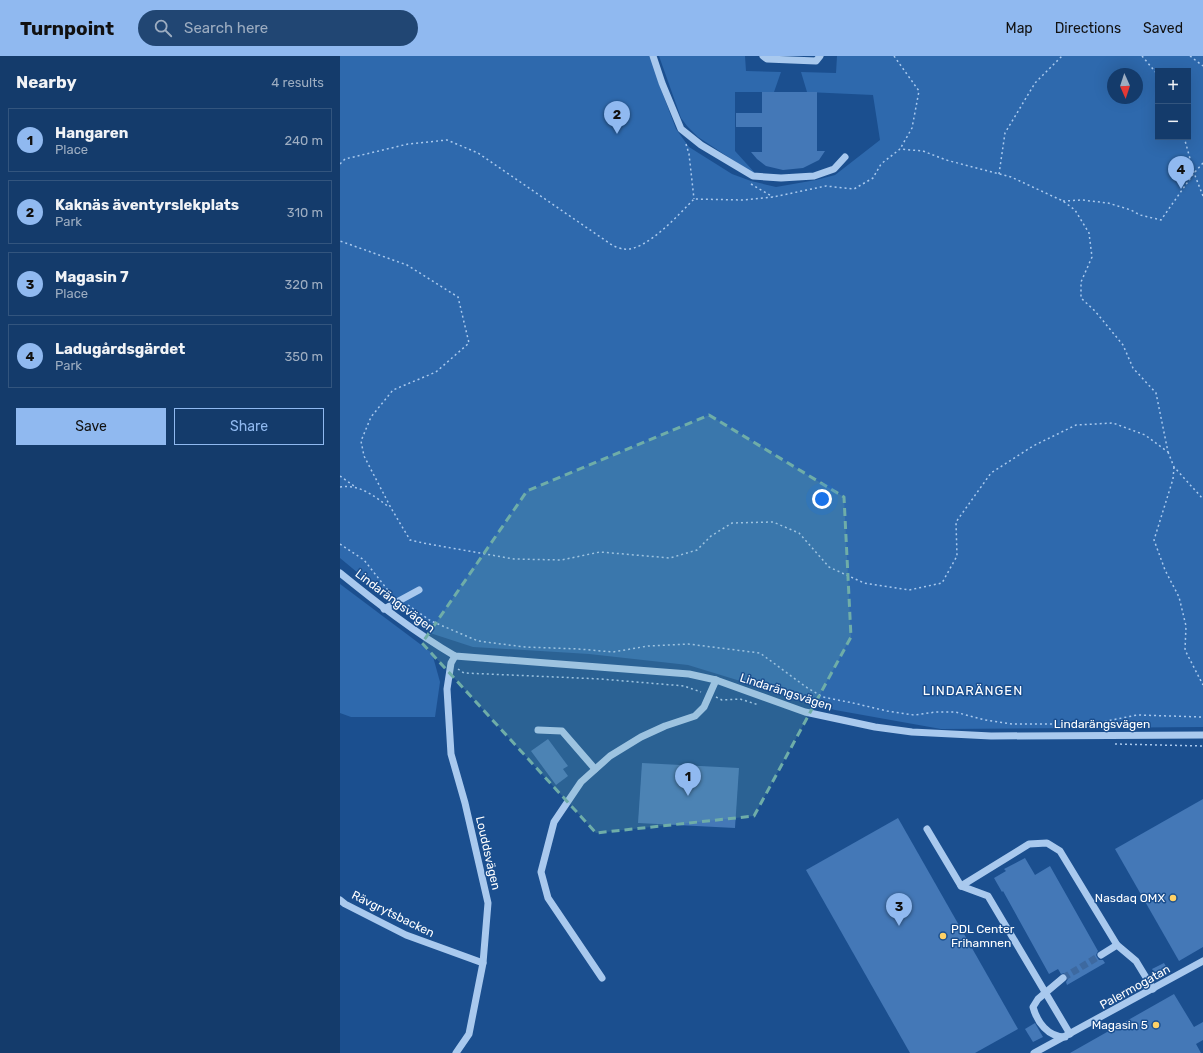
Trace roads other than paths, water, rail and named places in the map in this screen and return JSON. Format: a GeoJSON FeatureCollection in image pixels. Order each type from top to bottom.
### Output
{"type":"FeatureCollection","features":[{"type":"Feature","properties":{"kind":"street"},"geometry":{"type":"LineString","coordinates":[[653,56],[662,83],[681,129],[701,145],[753,176],[781,178],[814,176],[834,168],[845,157]]}},
{"type":"Feature","properties":{"kind":"street"},"geometry":{"type":"LineString","coordinates":[[763,56],[767,60],[816,60],[820,56]]}},
{"type":"Feature","properties":{"kind":"street","name":"Lindarängsvägen"},"geometry":{"type":"LineString","coordinates":[[340,573],[384,609],[455,656],[689,674],[716,680],[805,712],[875,727],[912,732],[991,736],[1203,735]]}},
{"type":"Feature","properties":{"kind":"street"},"geometry":{"type":"LineString","coordinates":[[384,609],[419,590]]}},
{"type":"Feature","properties":{"kind":"street","name":"Louddsvägen"},"geometry":{"type":"LineString","coordinates":[[455,656],[451,663],[447,689],[451,754],[482,870],[488,903],[483,963],[469,1034],[456,1053]]}},
{"type":"Feature","properties":{"kind":"street"},"geometry":{"type":"LineString","coordinates":[[602,978],[548,898],[541,872],[554,822],[581,782],[610,756],[641,737],[664,726],[695,716],[704,707],[716,680]]}},
{"type":"Feature","properties":{"kind":"street"},"geometry":{"type":"LineString","coordinates":[[538,730],[562,731],[595,769]]}},
{"type":"Feature","properties":{"kind":"street"},"geometry":{"type":"LineString","coordinates":[[927,830],[961,886],[988,896],[1046,993],[1068,1035]]}},
{"type":"Feature","properties":{"kind":"street"},"geometry":{"type":"LineString","coordinates":[[961,886],[1029,844],[1047,844],[1060,852],[1117,946],[1136,961],[1153,989]]}},
{"type":"Feature","properties":{"kind":"street","name":"Rävgrytsbacken"},"geometry":{"type":"LineString","coordinates":[[340,900],[406,935],[483,963]]}},
{"type":"Feature","properties":{"kind":"street"},"geometry":{"type":"LineString","coordinates":[[1101,955],[1117,946]]}},
{"type":"Feature","properties":{"kind":"street","name":"Palermogatan"},"geometry":{"type":"LineString","coordinates":[[1034,1053],[1203,961]]}},
{"type":"Feature","properties":{"kind":"street"},"geometry":{"type":"LineString","coordinates":[[1063,978],[1034,1003],[1033,1007],[1045,1029],[1051,1034],[1068,1035]]}},
{"type":"Feature","properties":{"kind":"tunnel"},"geometry":{"type":"LineString","coordinates":[[1063,978],[1101,955]]}},
{"type":"Feature","properties":{"kind":"place","name":"Kaknäs äventyrslekplats"},"geometry":{"type":"Point","coordinates":[617,134]}},
{"type":"Feature","properties":{"kind":"place","name":"Ladugårdsgärdet"},"geometry":{"type":"Point","coordinates":[1181,189]}},
{"type":"Feature","properties":{"kind":"place","name":"Hangaren"},"geometry":{"type":"Point","coordinates":[688,796]}},
{"type":"Feature","properties":{"kind":"place","name":"Nasdaq OMX"},"geometry":{"type":"Point","coordinates":[1173,898]}},
{"type":"Feature","properties":{"kind":"place","name":"Magasin 7"},"geometry":{"type":"Point","coordinates":[899,926]}},
{"type":"Feature","properties":{"kind":"place","name":"PDL Center Frihamnen"},"geometry":{"type":"Point","coordinates":[943,936]}},
{"type":"Feature","properties":{"kind":"place","name":"Magasin 5"},"geometry":{"type":"Point","coordinates":[1156,1025]}},
{"type":"Feature","properties":{"kind":"district","name":"LINDARÄNGEN"},"geometry":{"type":"Point","coordinates":[973,690]}}]}
